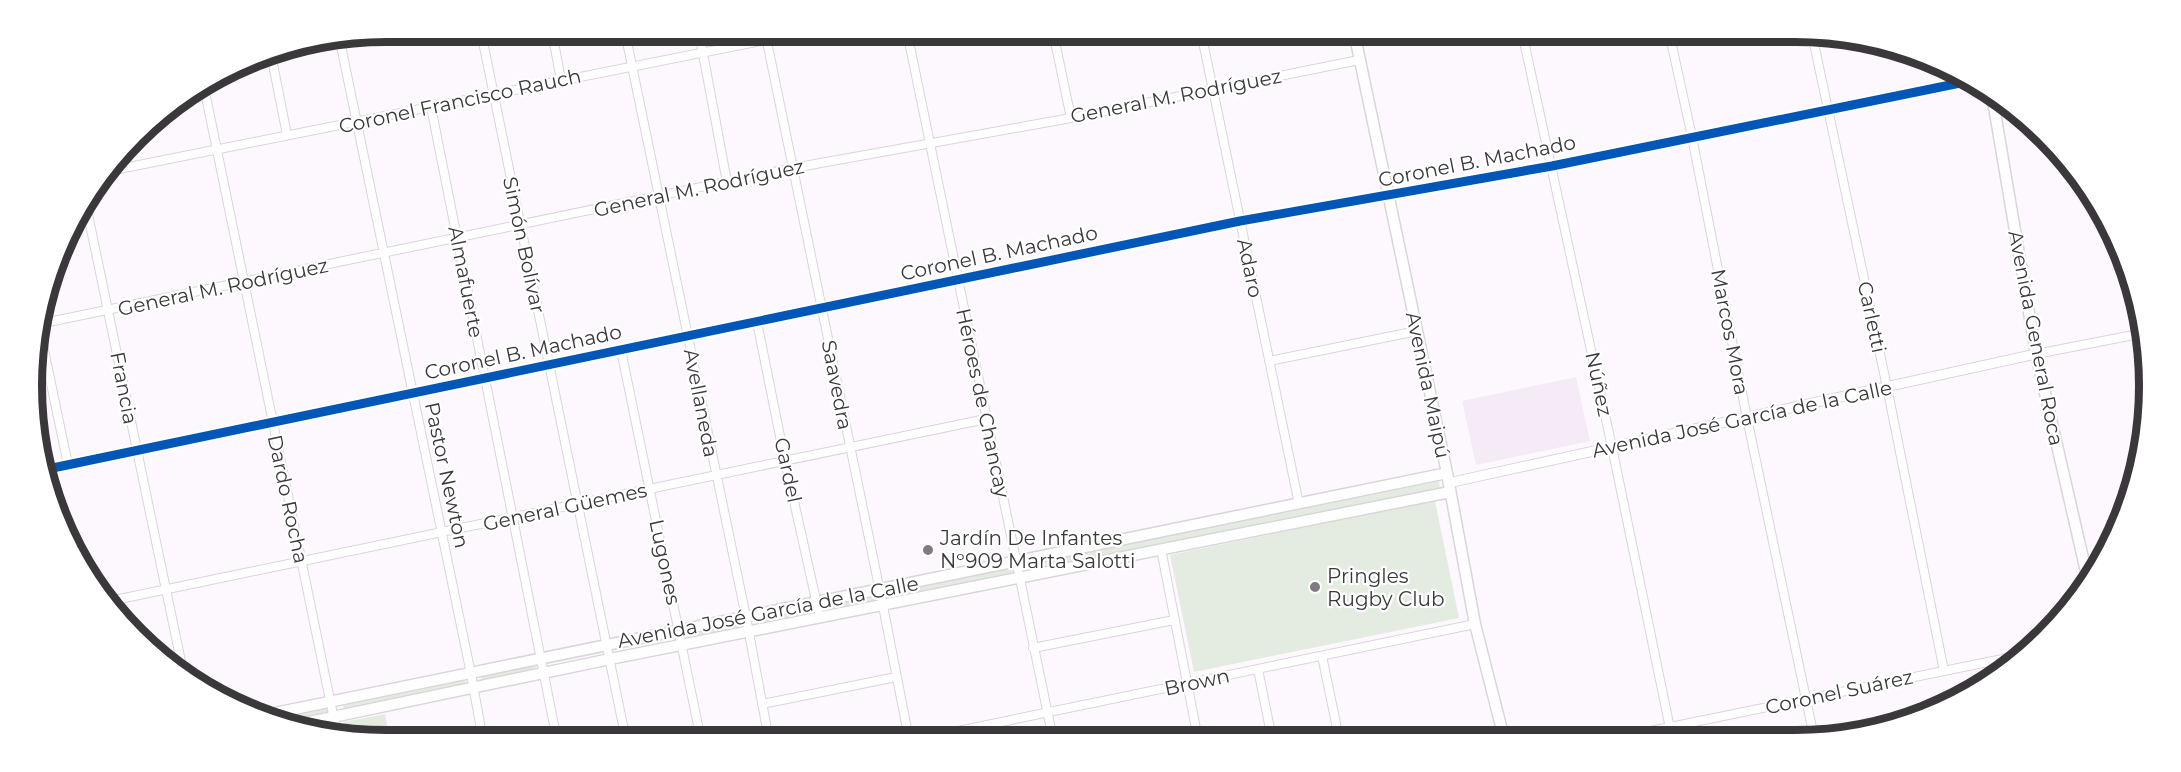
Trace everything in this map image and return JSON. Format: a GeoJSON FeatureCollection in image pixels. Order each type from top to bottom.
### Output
{"type":"FeatureCollection","features":[{"type":"Feature","properties":{"kind":"main road","name":"Avenida Maipú"},"geometry":{"type":"LineString","coordinates":[[1356,42],[1417,331],[1475,624],[1502,730]]}},
{"type":"Feature","properties":{"kind":"main road","name":"Avenida General Roca"},"geometry":{"type":"LineString","coordinates":[[1994,106],[2036,354],[2086,570]]}},
{"type":"Feature","properties":{"kind":"main road","name":"Avenida José García de la Calle"},"geometry":{"type":"LineString","coordinates":[[277,713],[1299,504],[1448,483]]}},
{"type":"Feature","properties":{"kind":"main road","name":"Avenida José García de la Calle"},"geometry":{"type":"LineString","coordinates":[[313,722],[610,659],[1161,549],[1448,483]]}},
{"type":"Feature","properties":{"kind":"street","name":"Simón Bolívar"},"geometry":{"type":"LineString","coordinates":[[482,42],[624,730]]}},
{"type":"Feature","properties":{"kind":"street"},"geometry":{"type":"LineString","coordinates":[[554,42],[561,80]]}},
{"type":"Feature","properties":{"kind":"street","name":"Avellaneda"},"geometry":{"type":"LineString","coordinates":[[627,42],[746,617],[767,730]]}},
{"type":"Feature","properties":{"kind":"street"},"geometry":{"type":"LineString","coordinates":[[702,42],[727,182]]}},
{"type":"Feature","properties":{"kind":"street","name":"Coronel Francisco Rauch"},"geometry":{"type":"LineString","coordinates":[[119,169],[704,52],[743,42]]}},
{"type":"Feature","properties":{"kind":"street","name":"Saavedra"},"geometry":{"type":"LineString","coordinates":[[767,42],[907,730]]}},
{"type":"Feature","properties":{"kind":"street","name":"Héroes de Chancay"},"geometry":{"type":"LineString","coordinates":[[909,42],[1051,730]]}},
{"type":"Feature","properties":{"kind":"street"},"geometry":{"type":"LineString","coordinates":[[1055,42],[1071,118]]}},
{"type":"Feature","properties":{"kind":"street","name":"Adaro"},"geometry":{"type":"LineString","coordinates":[[1203,42],[1299,504]]}},
{"type":"Feature","properties":{"kind":"street","name":"Núñez"},"geometry":{"type":"LineString","coordinates":[[1524,42],[1671,730]]}},
{"type":"Feature","properties":{"kind":"street","name":"Marcos Mora"},"geometry":{"type":"LineString","coordinates":[[1671,42],[1813,729]]}},
{"type":"Feature","properties":{"kind":"street","name":"Carletti"},"geometry":{"type":"LineString","coordinates":[[1814,43],[1944,671]]}},
{"type":"Feature","properties":{"kind":"street","name":"Pastor Newton"},"geometry":{"type":"LineString","coordinates":[[341,45],[481,730]]}},
{"type":"Feature","properties":{"kind":"street","name":"General M. Rodríguez"},"geometry":{"type":"LineString","coordinates":[[48,323],[793,168],[1071,118],[1359,60]]}},
{"type":"Feature","properties":{"kind":"street"},"geometry":{"type":"LineString","coordinates":[[272,61],[287,135]]}},
{"type":"Feature","properties":{"kind":"street","name":"Coronel B. Machado"},"geometry":{"type":"LineString","coordinates":[[52,468],[1240,221],[1552,166],[1958,83]]}},
{"type":"Feature","properties":{"kind":"street","name":"Dardo Rocha"},"geometry":{"type":"LineString","coordinates":[[205,93],[336,726]]}},
{"type":"Feature","properties":{"kind":"street","name":"Almafuerte"},"geometry":{"type":"LineString","coordinates":[[431,106],[555,730]]}},
{"type":"Feature","properties":{"kind":"street","name":"Francia"},"geometry":{"type":"LineString","coordinates":[[88,214],[181,662]]}},
{"type":"Feature","properties":{"kind":"street","name":"Gardel"},"geometry":{"type":"LineString","coordinates":[[757,322],[820,618]]}},
{"type":"Feature","properties":{"kind":"street"},"geometry":{"type":"LineString","coordinates":[[1269,361],[1417,331]]}},
{"type":"Feature","properties":{"kind":"street"},"geometry":{"type":"LineString","coordinates":[[2036,354],[2135,335]]}},
{"type":"Feature","properties":{"kind":"street"},"geometry":{"type":"LineString","coordinates":[[44,350],[68,465]]}},
{"type":"Feature","properties":{"kind":"street","name":"Lugones"},"geometry":{"type":"LineString","coordinates":[[621,350],[699,730]]}},
{"type":"Feature","properties":{"kind":"street","name":"Avenida José García de la Calle"},"geometry":{"type":"LineString","coordinates":[[1448,483],[2036,354]]}},
{"type":"Feature","properties":{"kind":"street","name":"General Güemes"},"geometry":{"type":"LineString","coordinates":[[117,600],[986,420]]}},
{"type":"Feature","properties":{"kind":"street"},"geometry":{"type":"LineString","coordinates":[[1161,549],[1196,730]]}},
{"type":"Feature","properties":{"kind":"street"},"geometry":{"type":"LineString","coordinates":[[1034,648],[1174,620]]}},
{"type":"Feature","properties":{"kind":"street","name":"Brown"},"geometry":{"type":"LineString","coordinates":[[963,730],[1475,624]]}},
{"type":"Feature","properties":{"kind":"street"},"geometry":{"type":"LineString","coordinates":[[1322,656],[1337,730]]}},
{"type":"Feature","properties":{"kind":"street","name":"Coronel Suárez"},"geometry":{"type":"LineString","coordinates":[[1655,730],[2005,659]]}},
{"type":"Feature","properties":{"kind":"street"},"geometry":{"type":"LineString","coordinates":[[1258,669],[1270,730]]}},
{"type":"Feature","properties":{"kind":"street"},"geometry":{"type":"LineString","coordinates":[[762,704],[896,677]]}},
{"type":"Feature","properties":{"kind":"shaded area"},"geometry":{"type":"Polygon","coordinates":[[[1576,377],[1590,441],[1476,465],[1462,401],[1576,377]]]}},
{"type":"Feature","properties":{"kind":"shaded area"},"geometry":{"type":"Polygon","coordinates":[[[1439,481],[1440,488],[1031,571],[1030,563],[1439,481]]]}},
{"type":"Feature","properties":{"kind":"shaded area","name":"Pringles Rugby Club"},"geometry":{"type":"Polygon","coordinates":[[[1435,501],[1459,618],[1194,672],[1170,555],[1435,501]]]}},
{"type":"Feature","properties":{"kind":"shaded area"},"geometry":{"type":"Polygon","coordinates":[[[1013,567],[1014,574],[895,599],[894,592],[1013,567]]]}},
{"type":"Feature","properties":{"kind":"shaded area"},"geometry":{"type":"Polygon","coordinates":[[[877,594],[879,602],[824,613],[823,606],[877,594]]]}},
{"type":"Feature","properties":{"kind":"shaded area"},"geometry":{"type":"Polygon","coordinates":[[[811,607],[813,614],[759,626],[757,618],[811,607]]]}},
{"type":"Feature","properties":{"kind":"shaded area"},"geometry":{"type":"Polygon","coordinates":[[[741,622],[743,629],[688,641],[687,633],[741,622]]]}},
{"type":"Feature","properties":{"kind":"shaded area"},"geometry":{"type":"Polygon","coordinates":[[[535,664],[536,671],[482,683],[481,675],[535,664]]]}},
{"type":"Feature","properties":{"kind":"shaded area"},"geometry":{"type":"Polygon","coordinates":[[[465,679],[466,687],[344,711],[343,703],[465,679]]]}},
{"type":"Feature","properties":{"kind":"shaded area"},"geometry":{"type":"Polygon","coordinates":[[[327,707],[328,714],[302,719],[286,715],[327,707]]]}},
{"type":"Feature","properties":{"kind":"shaded area"},"geometry":{"type":"Polygon","coordinates":[[[385,714],[388,730],[345,727],[344,722],[385,714]]]}},
{"type":"Feature","properties":{"kind":"cycle path"},"geometry":{"type":"LineString","coordinates":[[52,468],[1240,221],[1552,166],[1958,83]]}},
{"type":"Feature","properties":{"kind":"place","name":"Jardín De Infantes Nº909 Marta Salotti"},"geometry":{"type":"Point","coordinates":[928,550]}},
{"type":"Feature","properties":{"kind":"place","name":"Pringles Rugby Club"},"geometry":{"type":"Point","coordinates":[1315,587]}}]}
